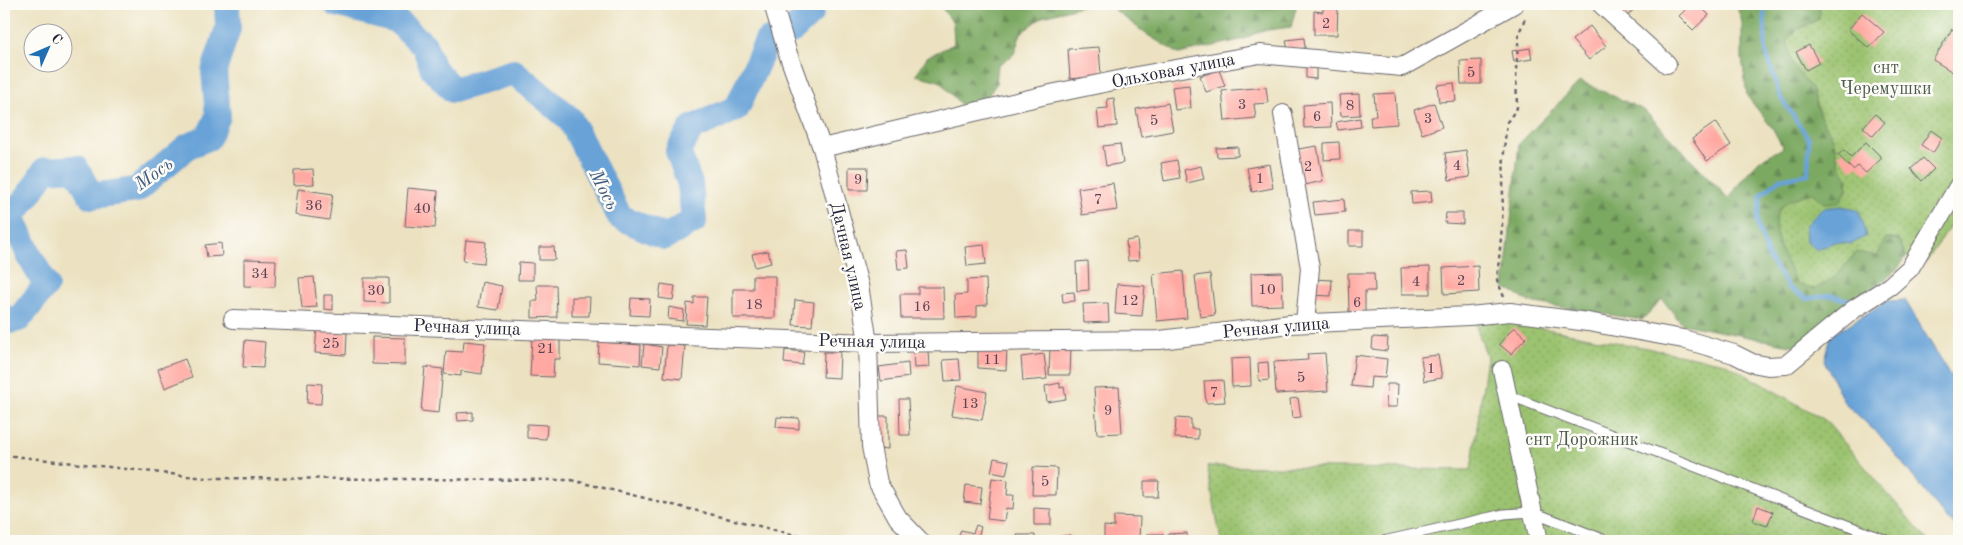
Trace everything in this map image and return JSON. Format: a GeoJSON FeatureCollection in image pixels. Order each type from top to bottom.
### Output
{"type":"FeatureCollection","features":[{"type":"Feature","properties":{"kind":"street"},"geometry":{"type":"LineString","coordinates":[[1601,4],[1667,64]]}},
{"type":"Feature","properties":{"kind":"street","name":"Ольховая улица"},"geometry":{"type":"LineString","coordinates":[[822,148],[1046,95],[1142,75],[1260,54],[1402,67],[1521,8]]}},
{"type":"Feature","properties":{"kind":"street","name":"Дачная улица"},"geometry":{"type":"LineString","coordinates":[[774,9],[822,148],[859,285],[868,343],[871,446],[878,483],[898,518],[920,541]]}},
{"type":"Feature","properties":{"kind":"street"},"geometry":{"type":"LineString","coordinates":[[1283,114],[1310,268],[1305,323]]}},
{"type":"Feature","properties":{"kind":"street","name":"Речная улица"},"geometry":{"type":"LineString","coordinates":[[233,319],[868,343],[1160,340],[1305,323],[1468,316],[1510,312],[1588,322],[1684,339],[1734,354],[1752,363],[1768,366],[1786,365],[1854,309],[1890,286],[1910,268],[1959,184]]}},
{"type":"Feature","properties":{"kind":"street"},"geometry":{"type":"LineString","coordinates":[[1502,370],[1539,541]]}},
{"type":"Feature","properties":{"kind":"lane"},"geometry":{"type":"LineString","coordinates":[[1508,395],[1886,540]]}},
{"type":"Feature","properties":{"kind":"lane"},"geometry":{"type":"LineString","coordinates":[[1383,541],[1504,514],[1533,512],[1608,541]]}},
{"type":"Feature","properties":{"kind":"path"},"geometry":{"type":"LineString","coordinates":[[1510,312],[1497,280],[1502,227],[1504,149],[1507,122],[1517,108],[1516,70],[1521,8]]}},
{"type":"Feature","properties":{"kind":"path"},"geometry":{"type":"LineString","coordinates":[[4,456],[205,478],[571,480],[820,541]]}},
{"type":"Feature","properties":{"kind":"green space"},"geometry":{"type":"Polygon","coordinates":[[[939,4],[1088,4],[1044,16],[1021,33],[1014,54],[998,65],[996,84],[986,99],[962,106],[939,81],[916,75],[927,57],[954,44],[953,23],[939,4]]]}},
{"type":"Feature","properties":{"kind":"green space"},"geometry":{"type":"Polygon","coordinates":[[[1097,4],[1297,4],[1291,27],[1260,31],[1244,39],[1179,54],[1146,34],[1111,7],[1097,4]]]}},
{"type":"Feature","properties":{"kind":"green space"},"geometry":{"type":"Polygon","coordinates":[[[1736,4],[1820,4],[1819,19],[1797,30],[1792,64],[1811,88],[1820,116],[1833,138],[1839,165],[1848,177],[1847,191],[1839,203],[1826,204],[1787,260],[1796,283],[1836,276],[1856,252],[1886,238],[1899,240],[1906,257],[1896,271],[1808,340],[1795,346],[1682,324],[1662,299],[1642,320],[1529,302],[1504,287],[1519,144],[1580,81],[1644,110],[1729,199],[1743,178],[1760,160],[1783,148],[1773,129],[1747,96],[1742,58],[1742,22],[1736,4]]]}},
{"type":"Feature","properties":{"kind":"green space","name":"снт Черемушки"},"geometry":{"type":"Polygon","coordinates":[[[1820,4],[1959,4],[1959,213],[1926,262],[1906,257],[1899,240],[1886,238],[1877,256],[1856,252],[1836,276],[1815,289],[1796,283],[1778,240],[1776,218],[1780,208],[1798,197],[1812,193],[1826,204],[1839,203],[1847,191],[1848,178],[1839,165],[1833,138],[1820,116],[1811,88],[1792,64],[1787,40],[1797,30],[1819,19],[1820,4]]]}},
{"type":"Feature","properties":{"kind":"green space","name":"снт Дорожник"},"geometry":{"type":"Polygon","coordinates":[[[1500,320],[1725,363],[1825,420],[1928,541],[1221,541],[1207,466],[1471,470],[1487,357],[1475,323],[1500,320]]]}},
{"type":"Feature","properties":{"kind":"water"},"geometry":{"type":"Polygon","coordinates":[[[1842,206],[1859,211],[1866,236],[1852,244],[1834,242],[1817,250],[1806,241],[1805,226],[1822,208],[1842,206]]]}},
{"type":"Feature","properties":{"kind":"water"},"geometry":{"type":"Polygon","coordinates":[[[1905,300],[1959,390],[1959,528],[1946,518],[1883,439],[1843,401],[1824,360],[1830,336],[1887,301],[1905,300]]]}},
{"type":"Feature","properties":{"kind":"building"},"geometry":{"type":"Polygon","coordinates":[[[1323,4],[1338,4],[1337,35],[1314,35],[1314,11],[1323,12],[1323,4]]]}},
{"type":"Feature","properties":{"kind":"building"},"geometry":{"type":"Polygon","coordinates":[[[1616,4],[1640,4],[1626,17],[1616,4]]]}},
{"type":"Feature","properties":{"kind":"building"},"geometry":{"type":"Polygon","coordinates":[[[1691,4],[1698,4],[1709,15],[1693,30],[1679,16],[1691,4]]]}},
{"type":"Feature","properties":{"kind":"building"},"geometry":{"type":"Polygon","coordinates":[[[1862,13],[1884,32],[1869,48],[1848,30],[1862,13]]]}},
{"type":"Feature","properties":{"kind":"building"},"geometry":{"type":"Polygon","coordinates":[[[1590,26],[1606,46],[1589,60],[1572,40],[1590,26]]]}},
{"type":"Feature","properties":{"kind":"building"},"geometry":{"type":"Polygon","coordinates":[[[1952,29],[1959,34],[1959,76],[1933,60],[1952,29]]]}},
{"type":"Feature","properties":{"kind":"building"},"geometry":{"type":"Polygon","coordinates":[[[1304,38],[1305,48],[1288,50],[1286,40],[1304,38]]]}},
{"type":"Feature","properties":{"kind":"building"},"geometry":{"type":"Polygon","coordinates":[[[1809,45],[1819,63],[1806,70],[1796,52],[1809,45]]]}},
{"type":"Feature","properties":{"kind":"building"},"geometry":{"type":"Polygon","coordinates":[[[1099,47],[1101,76],[1070,79],[1068,49],[1099,47]]]}},
{"type":"Feature","properties":{"kind":"building"},"geometry":{"type":"Polygon","coordinates":[[[1530,48],[1532,59],[1514,62],[1512,51],[1530,48]]]}},
{"type":"Feature","properties":{"kind":"building"},"geometry":{"type":"Polygon","coordinates":[[[1481,60],[1481,84],[1461,84],[1460,61],[1481,60]]]}},
{"type":"Feature","properties":{"kind":"building"},"geometry":{"type":"Polygon","coordinates":[[[1306,66],[1316,66],[1316,79],[1306,78],[1306,66]]]}},
{"type":"Feature","properties":{"kind":"building"},"geometry":{"type":"Polygon","coordinates":[[[1219,70],[1225,86],[1206,92],[1200,76],[1219,70]]]}},
{"type":"Feature","properties":{"kind":"building"},"geometry":{"type":"Polygon","coordinates":[[[1454,83],[1456,101],[1439,102],[1437,85],[1454,83]]]}},
{"type":"Feature","properties":{"kind":"building"},"geometry":{"type":"Polygon","coordinates":[[[1189,85],[1191,108],[1175,110],[1172,87],[1189,85]]]}},
{"type":"Feature","properties":{"kind":"building"},"geometry":{"type":"Polygon","coordinates":[[[1266,87],[1268,103],[1254,104],[1256,118],[1225,121],[1222,91],[1266,87]]]}},
{"type":"Feature","properties":{"kind":"building"},"geometry":{"type":"Polygon","coordinates":[[[1395,93],[1397,124],[1371,126],[1370,116],[1376,116],[1374,94],[1395,93]]]}},
{"type":"Feature","properties":{"kind":"building"},"geometry":{"type":"Polygon","coordinates":[[[1359,94],[1360,115],[1341,116],[1339,95],[1359,94]]]}},
{"type":"Feature","properties":{"kind":"building"},"geometry":{"type":"Polygon","coordinates":[[[1114,98],[1117,126],[1099,128],[1097,109],[1108,108],[1107,99],[1114,98]]]}},
{"type":"Feature","properties":{"kind":"building"},"geometry":{"type":"Polygon","coordinates":[[[1168,103],[1173,131],[1141,137],[1136,109],[1168,103]]]}},
{"type":"Feature","properties":{"kind":"building"},"geometry":{"type":"Polygon","coordinates":[[[1330,103],[1331,127],[1304,128],[1303,105],[1330,103]]]}},
{"type":"Feature","properties":{"kind":"building"},"geometry":{"type":"Polygon","coordinates":[[[1434,103],[1442,127],[1422,134],[1414,110],[1434,103]]]}},
{"type":"Feature","properties":{"kind":"building"},"geometry":{"type":"Polygon","coordinates":[[[1875,114],[1885,122],[1873,136],[1863,127],[1875,114]]]}},
{"type":"Feature","properties":{"kind":"building"},"geometry":{"type":"Polygon","coordinates":[[[1360,118],[1361,127],[1338,130],[1336,122],[1360,118]]]}},
{"type":"Feature","properties":{"kind":"building"},"geometry":{"type":"Polygon","coordinates":[[[1716,122],[1731,145],[1707,161],[1692,139],[1716,122]]]}},
{"type":"Feature","properties":{"kind":"building"},"geometry":{"type":"Polygon","coordinates":[[[1931,130],[1942,138],[1933,153],[1921,145],[1931,130]]]}},
{"type":"Feature","properties":{"kind":"building"},"geometry":{"type":"Polygon","coordinates":[[[1339,142],[1340,159],[1324,160],[1324,143],[1339,142]]]}},
{"type":"Feature","properties":{"kind":"building"},"geometry":{"type":"Polygon","coordinates":[[[1866,142],[1882,158],[1866,173],[1858,166],[1853,170],[1838,155],[1844,150],[1851,157],[1866,142]]]}},
{"type":"Feature","properties":{"kind":"building"},"geometry":{"type":"Polygon","coordinates":[[[1120,144],[1123,163],[1106,166],[1103,146],[1120,144]]]}},
{"type":"Feature","properties":{"kind":"building"},"geometry":{"type":"Polygon","coordinates":[[[1317,146],[1323,181],[1299,186],[1292,150],[1317,146]]]}},
{"type":"Feature","properties":{"kind":"building"},"geometry":{"type":"Polygon","coordinates":[[[1238,147],[1238,156],[1217,157],[1216,148],[1238,147]]]}},
{"type":"Feature","properties":{"kind":"building"},"geometry":{"type":"Polygon","coordinates":[[[1466,150],[1470,177],[1449,180],[1445,153],[1466,150]]]}},
{"type":"Feature","properties":{"kind":"building"},"geometry":{"type":"Polygon","coordinates":[[[1923,158],[1934,169],[1922,181],[1911,169],[1923,158]]]}},
{"type":"Feature","properties":{"kind":"building"},"geometry":{"type":"Polygon","coordinates":[[[1177,160],[1180,178],[1164,181],[1161,163],[1177,160]]]}},
{"type":"Feature","properties":{"kind":"building"},"geometry":{"type":"Polygon","coordinates":[[[1269,164],[1273,188],[1252,192],[1247,168],[1269,164]]]}},
{"type":"Feature","properties":{"kind":"building"},"geometry":{"type":"Polygon","coordinates":[[[1201,166],[1204,179],[1187,183],[1184,170],[1201,166]]]}},
{"type":"Feature","properties":{"kind":"building"},"geometry":{"type":"Polygon","coordinates":[[[849,167],[868,167],[867,190],[849,190],[849,167]]]}},
{"type":"Feature","properties":{"kind":"building"},"geometry":{"type":"Polygon","coordinates":[[[313,169],[314,184],[294,185],[294,170],[313,169]]]}},
{"type":"Feature","properties":{"kind":"building"},"geometry":{"type":"Polygon","coordinates":[[[1113,183],[1117,210],[1082,215],[1078,188],[1113,183]]]}},
{"type":"Feature","properties":{"kind":"building"},"geometry":{"type":"Polygon","coordinates":[[[408,188],[438,191],[435,228],[405,226],[408,188]]]}},
{"type":"Feature","properties":{"kind":"building"},"geometry":{"type":"Polygon","coordinates":[[[298,189],[333,194],[329,220],[295,215],[298,189]]]}},
{"type":"Feature","properties":{"kind":"building"},"geometry":{"type":"Polygon","coordinates":[[[1431,191],[1432,202],[1412,204],[1411,192],[1431,191]]]}},
{"type":"Feature","properties":{"kind":"building"},"geometry":{"type":"Polygon","coordinates":[[[1344,199],[1345,212],[1315,215],[1313,202],[1344,199]]]}},
{"type":"Feature","properties":{"kind":"building"},"geometry":{"type":"Polygon","coordinates":[[[1446,213],[1463,213],[1463,224],[1445,223],[1446,213]]]}},
{"type":"Feature","properties":{"kind":"building"},"geometry":{"type":"Polygon","coordinates":[[[1349,231],[1363,231],[1363,246],[1349,246],[1349,231]]]}},
{"type":"Feature","properties":{"kind":"building"},"geometry":{"type":"Polygon","coordinates":[[[1137,239],[1139,260],[1128,261],[1126,241],[1137,239]]]}},
{"type":"Feature","properties":{"kind":"building"},"geometry":{"type":"Polygon","coordinates":[[[466,240],[486,242],[484,263],[463,261],[466,240]]]}},
{"type":"Feature","properties":{"kind":"building"},"geometry":{"type":"Polygon","coordinates":[[[221,243],[222,256],[207,257],[205,245],[221,243]]]}},
{"type":"Feature","properties":{"kind":"building"},"geometry":{"type":"Polygon","coordinates":[[[984,245],[986,264],[967,266],[965,247],[984,245]]]}},
{"type":"Feature","properties":{"kind":"building"},"geometry":{"type":"Polygon","coordinates":[[[539,247],[554,247],[555,260],[539,260],[539,247]]]}},
{"type":"Feature","properties":{"kind":"building"},"geometry":{"type":"Polygon","coordinates":[[[907,250],[909,268],[898,269],[896,251],[907,250]]]}},
{"type":"Feature","properties":{"kind":"building"},"geometry":{"type":"Polygon","coordinates":[[[768,251],[771,263],[755,267],[752,254],[768,251]]]}},
{"type":"Feature","properties":{"kind":"building"},"geometry":{"type":"Polygon","coordinates":[[[244,259],[276,260],[275,287],[244,286],[244,259]]]}},
{"type":"Feature","properties":{"kind":"building"},"geometry":{"type":"Polygon","coordinates":[[[1088,261],[1089,290],[1077,291],[1076,262],[1088,261]]]}},
{"type":"Feature","properties":{"kind":"building"},"geometry":{"type":"Polygon","coordinates":[[[519,262],[533,263],[533,280],[518,280],[519,262]]]}},
{"type":"Feature","properties":{"kind":"building"},"geometry":{"type":"Polygon","coordinates":[[[1478,266],[1479,292],[1444,294],[1443,268],[1478,266]]]}},
{"type":"Feature","properties":{"kind":"building"},"geometry":{"type":"Polygon","coordinates":[[[1430,267],[1430,294],[1402,294],[1401,268],[1430,267]]]}},
{"type":"Feature","properties":{"kind":"building"},"geometry":{"type":"Polygon","coordinates":[[[1183,271],[1187,318],[1157,321],[1153,274],[1183,271]]]}},
{"type":"Feature","properties":{"kind":"building"},"geometry":{"type":"Polygon","coordinates":[[[1282,272],[1283,305],[1252,306],[1251,273],[1282,272]]]}},
{"type":"Feature","properties":{"kind":"building"},"geometry":{"type":"Polygon","coordinates":[[[1348,273],[1374,273],[1375,291],[1365,291],[1365,312],[1349,312],[1348,273]]]}},
{"type":"Feature","properties":{"kind":"building"},"geometry":{"type":"Polygon","coordinates":[[[1210,274],[1215,315],[1200,317],[1195,276],[1210,274]]]}},
{"type":"Feature","properties":{"kind":"building"},"geometry":{"type":"Polygon","coordinates":[[[753,276],[775,276],[775,318],[733,318],[733,289],[753,289],[753,276]]]}},
{"type":"Feature","properties":{"kind":"building"},"geometry":{"type":"Polygon","coordinates":[[[314,277],[317,307],[302,308],[299,278],[314,277]]]}},
{"type":"Feature","properties":{"kind":"building"},"geometry":{"type":"Polygon","coordinates":[[[364,278],[389,278],[389,303],[364,302],[364,278]]]}},
{"type":"Feature","properties":{"kind":"building"},"geometry":{"type":"Polygon","coordinates":[[[986,279],[987,305],[977,306],[977,317],[956,318],[955,295],[967,294],[967,280],[986,279]]]}},
{"type":"Feature","properties":{"kind":"building"},"geometry":{"type":"Polygon","coordinates":[[[1312,279],[1332,280],[1331,296],[1312,295],[1312,279]]]}},
{"type":"Feature","properties":{"kind":"building"},"geometry":{"type":"Polygon","coordinates":[[[482,282],[502,286],[498,310],[478,307],[482,282]]]}},
{"type":"Feature","properties":{"kind":"building"},"geometry":{"type":"Polygon","coordinates":[[[661,284],[675,286],[673,300],[659,298],[661,284]]]}},
{"type":"Feature","properties":{"kind":"building"},"geometry":{"type":"Polygon","coordinates":[[[1117,284],[1145,286],[1142,316],[1115,314],[1117,284]]]}},
{"type":"Feature","properties":{"kind":"building"},"geometry":{"type":"Polygon","coordinates":[[[537,285],[556,285],[557,317],[532,318],[532,301],[538,301],[537,285]]]}},
{"type":"Feature","properties":{"kind":"building"},"geometry":{"type":"Polygon","coordinates":[[[918,287],[943,287],[944,318],[901,318],[900,294],[918,294],[918,287]]]}},
{"type":"Feature","properties":{"kind":"building"},"geometry":{"type":"Polygon","coordinates":[[[1074,292],[1075,301],[1063,302],[1062,293],[1074,292]]]}},
{"type":"Feature","properties":{"kind":"building"},"geometry":{"type":"Polygon","coordinates":[[[324,295],[333,295],[333,310],[324,309],[324,295]]]}},
{"type":"Feature","properties":{"kind":"building"},"geometry":{"type":"Polygon","coordinates":[[[572,297],[590,297],[589,316],[572,316],[572,297]]]}},
{"type":"Feature","properties":{"kind":"building"},"geometry":{"type":"Polygon","coordinates":[[[694,297],[707,297],[705,325],[686,324],[687,303],[694,304],[694,297]]]}},
{"type":"Feature","properties":{"kind":"building"},"geometry":{"type":"Polygon","coordinates":[[[631,298],[650,299],[649,316],[630,315],[631,298]]]}},
{"type":"Feature","properties":{"kind":"building"},"geometry":{"type":"Polygon","coordinates":[[[795,300],[814,302],[812,326],[793,325],[795,300]]]}},
{"type":"Feature","properties":{"kind":"building"},"geometry":{"type":"Polygon","coordinates":[[[1108,303],[1109,322],[1084,323],[1083,304],[1108,303]]]}},
{"type":"Feature","properties":{"kind":"building"},"geometry":{"type":"Polygon","coordinates":[[[669,307],[684,310],[683,321],[668,319],[669,307]]]}},
{"type":"Feature","properties":{"kind":"building"},"geometry":{"type":"Polygon","coordinates":[[[317,327],[337,329],[336,332],[347,333],[346,355],[315,353],[317,327]]]}},
{"type":"Feature","properties":{"kind":"building"},"geometry":{"type":"Polygon","coordinates":[[[1514,327],[1526,338],[1511,354],[1499,344],[1514,327]]]}},
{"type":"Feature","properties":{"kind":"building"},"geometry":{"type":"Polygon","coordinates":[[[372,337],[405,338],[405,365],[372,364],[372,337]]]}},
{"type":"Feature","properties":{"kind":"building"},"geometry":{"type":"Polygon","coordinates":[[[532,337],[560,338],[560,359],[554,359],[553,377],[530,376],[532,337]]]}},
{"type":"Feature","properties":{"kind":"building"},"geometry":{"type":"Polygon","coordinates":[[[1373,337],[1388,338],[1387,351],[1372,349],[1373,337]]]}},
{"type":"Feature","properties":{"kind":"building"},"geometry":{"type":"Polygon","coordinates":[[[245,340],[265,342],[263,368],[243,367],[245,340]]]}},
{"type":"Feature","properties":{"kind":"building"},"geometry":{"type":"Polygon","coordinates":[[[464,341],[485,343],[482,374],[461,371],[461,376],[444,374],[446,351],[463,352],[464,341]]]}},
{"type":"Feature","properties":{"kind":"building"},"geometry":{"type":"Polygon","coordinates":[[[599,342],[641,345],[640,365],[598,362],[599,342]]]}},
{"type":"Feature","properties":{"kind":"building"},"geometry":{"type":"Polygon","coordinates":[[[644,344],[662,347],[660,367],[642,365],[644,344]]]}},
{"type":"Feature","properties":{"kind":"building"},"geometry":{"type":"Polygon","coordinates":[[[667,345],[685,346],[682,379],[664,377],[667,345]]]}},
{"type":"Feature","properties":{"kind":"building"},"geometry":{"type":"Polygon","coordinates":[[[1050,347],[1071,348],[1070,375],[1049,375],[1050,347]]]}},
{"type":"Feature","properties":{"kind":"building"},"geometry":{"type":"Polygon","coordinates":[[[978,348],[1007,349],[1006,370],[978,368],[978,348]]]}},
{"type":"Feature","properties":{"kind":"building"},"geometry":{"type":"Polygon","coordinates":[[[785,350],[804,352],[802,365],[784,363],[785,350]]]}},
{"type":"Feature","properties":{"kind":"building"},"geometry":{"type":"Polygon","coordinates":[[[928,350],[929,367],[914,368],[913,351],[928,350]]]}},
{"type":"Feature","properties":{"kind":"building"},"geometry":{"type":"Polygon","coordinates":[[[824,352],[840,352],[839,378],[823,377],[824,352]]]}},
{"type":"Feature","properties":{"kind":"building"},"geometry":{"type":"Polygon","coordinates":[[[1325,353],[1328,391],[1276,394],[1274,362],[1308,360],[1307,354],[1325,353]]]}},
{"type":"Feature","properties":{"kind":"building"},"geometry":{"type":"Polygon","coordinates":[[[1044,354],[1047,379],[1023,381],[1021,357],[1044,354]]]}},
{"type":"Feature","properties":{"kind":"building"},"geometry":{"type":"Polygon","coordinates":[[[1355,355],[1387,359],[1385,378],[1371,377],[1370,388],[1351,386],[1355,355]]]}},
{"type":"Feature","properties":{"kind":"building"},"geometry":{"type":"Polygon","coordinates":[[[1438,355],[1442,378],[1424,381],[1421,357],[1438,355]]]}},
{"type":"Feature","properties":{"kind":"building"},"geometry":{"type":"Polygon","coordinates":[[[1250,358],[1251,386],[1232,387],[1231,359],[1250,358]]]}},
{"type":"Feature","properties":{"kind":"building"},"geometry":{"type":"Polygon","coordinates":[[[185,359],[192,377],[165,388],[158,369],[185,359]]]}},
{"type":"Feature","properties":{"kind":"building"},"geometry":{"type":"Polygon","coordinates":[[[959,359],[961,380],[945,381],[943,360],[959,359]]]}},
{"type":"Feature","properties":{"kind":"building"},"geometry":{"type":"Polygon","coordinates":[[[1268,362],[1269,380],[1259,381],[1258,363],[1268,362]]]}},
{"type":"Feature","properties":{"kind":"building"},"geometry":{"type":"Polygon","coordinates":[[[908,363],[909,377],[881,381],[879,367],[908,363]]]}},
{"type":"Feature","properties":{"kind":"building"},"geometry":{"type":"Polygon","coordinates":[[[425,367],[443,369],[439,413],[421,411],[425,367]]]}},
{"type":"Feature","properties":{"kind":"building"},"geometry":{"type":"Polygon","coordinates":[[[1223,380],[1225,402],[1206,403],[1204,381],[1223,380]]]}},
{"type":"Feature","properties":{"kind":"building"},"geometry":{"type":"Polygon","coordinates":[[[308,383],[322,384],[321,404],[307,403],[308,383]]]}},
{"type":"Feature","properties":{"kind":"building"},"geometry":{"type":"Polygon","coordinates":[[[1060,383],[1060,388],[1064,387],[1066,399],[1047,402],[1045,386],[1060,383]]]}},
{"type":"Feature","properties":{"kind":"building"},"geometry":{"type":"Polygon","coordinates":[[[1387,384],[1398,384],[1397,407],[1386,407],[1387,384]]]}},
{"type":"Feature","properties":{"kind":"building"},"geometry":{"type":"Polygon","coordinates":[[[957,386],[987,392],[982,420],[952,415],[957,386]]]}},
{"type":"Feature","properties":{"kind":"building"},"geometry":{"type":"Polygon","coordinates":[[[1119,387],[1122,433],[1097,434],[1094,388],[1119,387]]]}},
{"type":"Feature","properties":{"kind":"building"},"geometry":{"type":"Polygon","coordinates":[[[1298,398],[1301,417],[1292,418],[1290,399],[1298,398]]]}},
{"type":"Feature","properties":{"kind":"building"},"geometry":{"type":"Polygon","coordinates":[[[899,399],[908,399],[910,435],[900,435],[899,399]]]}},
{"type":"Feature","properties":{"kind":"building"},"geometry":{"type":"Polygon","coordinates":[[[473,412],[473,420],[458,421],[457,413],[473,412]]]}},
{"type":"Feature","properties":{"kind":"building"},"geometry":{"type":"Polygon","coordinates":[[[877,416],[888,416],[888,449],[877,448],[877,416]]]}},
{"type":"Feature","properties":{"kind":"building"},"geometry":{"type":"Polygon","coordinates":[[[777,417],[799,418],[799,429],[776,427],[777,417]]]}},
{"type":"Feature","properties":{"kind":"building"},"geometry":{"type":"Polygon","coordinates":[[[1176,418],[1191,419],[1191,429],[1198,429],[1198,439],[1175,438],[1176,418]]]}},
{"type":"Feature","properties":{"kind":"building"},"geometry":{"type":"Polygon","coordinates":[[[527,424],[547,425],[546,439],[527,438],[527,424]]]}},
{"type":"Feature","properties":{"kind":"building"},"geometry":{"type":"Polygon","coordinates":[[[994,458],[1009,461],[1006,475],[991,472],[994,458]]]}},
{"type":"Feature","properties":{"kind":"building"},"geometry":{"type":"Polygon","coordinates":[[[1033,467],[1057,468],[1056,495],[1032,495],[1033,467]]]}},
{"type":"Feature","properties":{"kind":"building"},"geometry":{"type":"Polygon","coordinates":[[[992,478],[1008,480],[1007,495],[1014,495],[1013,509],[1006,508],[1004,521],[987,519],[992,478]]]}},
{"type":"Feature","properties":{"kind":"building"},"geometry":{"type":"Polygon","coordinates":[[[1144,481],[1159,481],[1158,497],[1144,497],[1144,481]]]}},
{"type":"Feature","properties":{"kind":"building"},"geometry":{"type":"Polygon","coordinates":[[[966,485],[982,487],[980,504],[964,502],[966,485]]]}},
{"type":"Feature","properties":{"kind":"building"},"geometry":{"type":"Polygon","coordinates":[[[1758,506],[1773,512],[1767,526],[1753,521],[1758,506]]]}},
{"type":"Feature","properties":{"kind":"building"},"geometry":{"type":"Polygon","coordinates":[[[1034,508],[1051,509],[1051,525],[1034,525],[1034,508]]]}},
{"type":"Feature","properties":{"kind":"building"},"geometry":{"type":"Polygon","coordinates":[[[1114,516],[1140,517],[1139,541],[1104,541],[1104,526],[1114,527],[1114,516]]]}},
{"type":"Feature","properties":{"kind":"building"},"geometry":{"type":"Polygon","coordinates":[[[976,525],[981,527],[977,541],[957,541],[961,530],[973,533],[976,525]]]}},
{"type":"Feature","properties":{"kind":"building"},"geometry":{"type":"Polygon","coordinates":[[[1187,533],[1187,541],[1169,541],[1168,534],[1187,533]]]}},
{"type":"Feature","properties":{"kind":"building"},"geometry":{"type":"Polygon","coordinates":[[[1147,534],[1163,534],[1163,541],[1147,541],[1147,534]]]}},
{"type":"Feature","properties":{"kind":"building"},"geometry":{"type":"Polygon","coordinates":[[[1017,535],[1035,535],[1035,541],[1018,541],[1017,535]]]}},
{"type":"Feature","properties":{"kind":"building"},"geometry":{"type":"Polygon","coordinates":[[[1070,535],[1071,541],[1056,541],[1056,537],[1070,535]]]}},
{"type":"Feature","properties":{"kind":"waterway","name":"Мось"},"geometry":{"type":"LineString","coordinates":[[4,317],[9,321],[19,319],[46,285],[29,255],[12,216],[45,170],[76,168],[91,196],[136,190],[188,146],[208,138],[218,116],[214,71],[228,28],[227,4]]}},
{"type":"Feature","properties":{"kind":"waterway","name":"Мось"},"geometry":{"type":"LineString","coordinates":[[336,4],[396,20],[424,45],[433,69],[453,90],[514,72],[570,119],[620,217],[665,237],[694,221],[690,184],[678,151],[692,128],[737,108],[767,41],[793,30],[811,13],[810,4]]}},
{"type":"Feature","properties":{"kind":"waterway"},"geometry":{"type":"LineString","coordinates":[[1764,4],[1766,52],[1781,98],[1809,139],[1808,174],[1780,179],[1761,195],[1757,224],[1769,259],[1789,288],[1807,299],[1829,295],[1849,300]]}}]}
